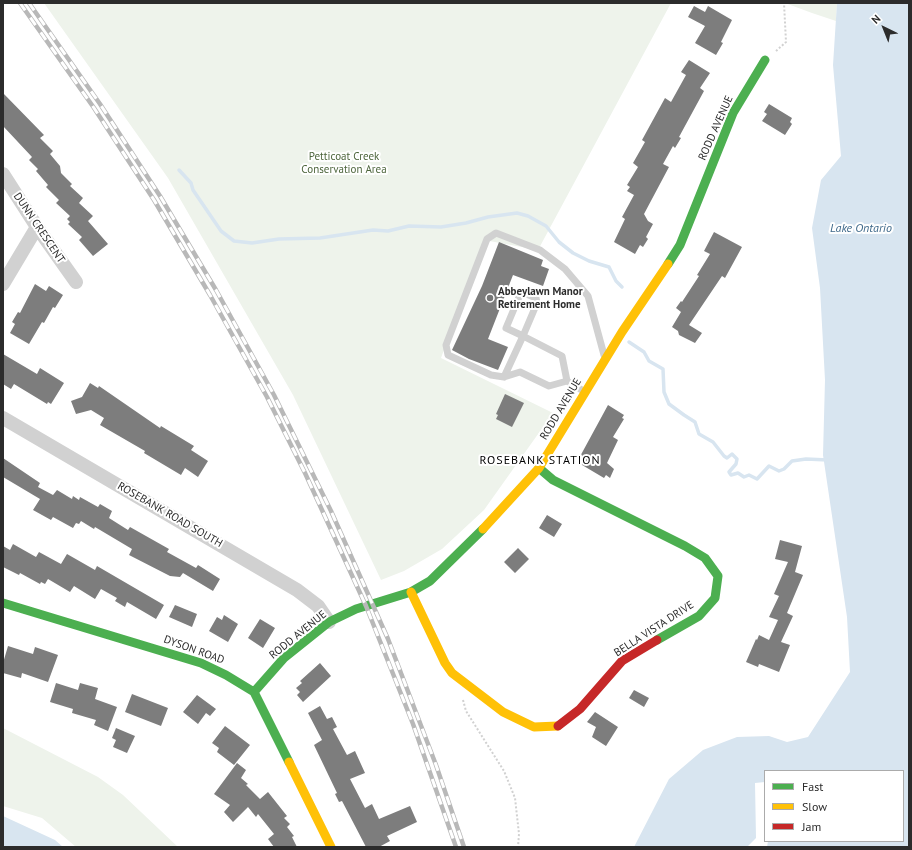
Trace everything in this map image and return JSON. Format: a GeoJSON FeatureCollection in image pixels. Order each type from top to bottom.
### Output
{"type":"FeatureCollection","features":[{"type":"Feature","properties":{"kind":"street","name":"RODD AVENUE"},"geometry":{"type":"LineString","coordinates":[[254,692],[284,658],[329,622],[356,609],[411,592],[430,581],[483,529],[539,468],[585,392],[680,245],[733,113],[765,60]]}},
{"type":"Feature","properties":{"kind":"street","name":"DUNN CRESCENT"},"geometry":{"type":"LineString","coordinates":[[3,174],[37,227],[76,282]]}},
{"type":"Feature","properties":{"kind":"street"},"geometry":{"type":"LineString","coordinates":[[3,284],[37,227]]}},
{"type":"Feature","properties":{"kind":"street","name":"ROSEBANK ROAD SOUTH"},"geometry":{"type":"LineString","coordinates":[[3,418],[297,590],[318,606],[329,622]]}},
{"type":"Feature","properties":{"kind":"street","name":"BELLA VISTA DRIVE"},"geometry":{"type":"LineString","coordinates":[[411,592],[445,663],[452,673],[503,712],[534,727],[558,726],[580,709],[622,662],[699,616],[715,598],[718,576],[705,558],[685,546],[553,480],[539,468]]}},
{"type":"Feature","properties":{"kind":"street","name":"DYSON ROAD"},"geometry":{"type":"LineString","coordinates":[[3,603],[201,663],[226,675],[254,692]]}},
{"type":"Feature","properties":{"kind":"street"},"geometry":{"type":"LineString","coordinates":[[254,692],[332,847]]}},
{"type":"Feature","properties":{"kind":"lane"},"geometry":{"type":"LineString","coordinates":[[585,392],[567,382],[549,386],[520,372],[504,377],[491,375],[448,355],[446,345],[487,240],[496,233],[540,250],[565,269],[588,296],[606,359]]}},
{"type":"Feature","properties":{"kind":"lane"},"geometry":{"type":"LineString","coordinates":[[504,377],[523,336],[537,303],[536,298],[524,293],[519,297],[506,328],[523,336],[562,356],[567,382]]}},
{"type":"Feature","properties":{"kind":"path"},"geometry":{"type":"LineString","coordinates":[[765,60],[786,42],[784,3]]}},
{"type":"Feature","properties":{"kind":"path"},"geometry":{"type":"LineString","coordinates":[[461,694],[466,711],[504,771],[515,798],[519,834],[518,847]]}},
{"type":"Feature","properties":{"kind":"green space","name":"Petticoat Creek Conservation Area"},"geometry":{"type":"Polygon","coordinates":[[[44,3],[671,3],[538,250],[484,240],[441,358],[553,413],[484,510],[442,549],[404,571],[381,580],[293,395],[168,178],[44,3]]]}},
{"type":"Feature","properties":{"kind":"green space"},"geometry":{"type":"Polygon","coordinates":[[[785,3],[837,3],[836,21],[812,13],[785,3]]]}},
{"type":"Feature","properties":{"kind":"green space"},"geometry":{"type":"Polygon","coordinates":[[[3,728],[98,777],[123,795],[178,847],[76,847],[42,818],[3,806],[3,728]]]}},
{"type":"Feature","properties":{"kind":"water","name":"Lake Ontario"},"geometry":{"type":"Polygon","coordinates":[[[837,3],[909,3],[909,847],[767,847],[768,842],[904,842],[904,770],[764,770],[764,782],[755,783],[756,838],[747,847],[634,847],[669,779],[703,750],[737,737],[769,736],[787,742],[808,737],[850,672],[847,617],[823,455],[825,380],[820,288],[812,228],[821,180],[841,156],[833,65],[837,3]]]}},
{"type":"Feature","properties":{"kind":"water"},"geometry":{"type":"Polygon","coordinates":[[[3,816],[55,840],[63,847],[3,847],[3,816]]]}},
{"type":"Feature","properties":{"kind":"building"},"geometry":{"type":"Polygon","coordinates":[[[694,6],[705,12],[708,6],[732,20],[721,42],[723,43],[716,55],[695,43],[705,26],[688,17],[694,6]]]}},
{"type":"Feature","properties":{"kind":"building"},"geometry":{"type":"Polygon","coordinates":[[[689,60],[710,73],[700,88],[704,91],[679,137],[681,138],[675,148],[673,146],[663,164],[669,167],[644,214],[648,221],[653,224],[646,237],[648,239],[643,247],[640,245],[635,254],[614,242],[625,219],[622,217],[634,195],[627,191],[630,187],[627,185],[638,167],[633,163],[645,142],[642,140],[665,98],[671,102],[686,75],[681,72],[689,60]]]}},
{"type":"Feature","properties":{"kind":"building"},"geometry":{"type":"Polygon","coordinates":[[[3,93],[44,135],[40,138],[53,151],[50,154],[60,166],[61,173],[72,184],[70,186],[83,198],[79,203],[93,216],[88,221],[108,244],[93,256],[79,240],[82,237],[68,224],[70,222],[67,219],[70,216],[56,203],[59,200],[46,187],[48,185],[36,171],[38,169],[29,160],[32,157],[3,126],[3,93]]]}},
{"type":"Feature","properties":{"kind":"building"},"geometry":{"type":"Polygon","coordinates":[[[769,104],[792,118],[790,122],[792,124],[785,135],[762,121],[767,114],[764,112],[769,104]]]}},
{"type":"Feature","properties":{"kind":"building"},"geometry":{"type":"Polygon","coordinates":[[[714,232],[742,247],[725,278],[722,276],[689,325],[702,333],[695,343],[679,335],[678,331],[672,327],[681,312],[676,308],[681,301],[682,302],[699,276],[697,275],[710,254],[704,251],[714,232]]]}},
{"type":"Feature","properties":{"kind":"building","name":"Abbeylawn Manor Retirement Home"},"geometry":{"type":"Polygon","coordinates":[[[499,242],[543,260],[541,266],[549,269],[543,286],[513,275],[488,339],[508,347],[498,370],[469,359],[452,350],[482,286],[499,242]]]}},
{"type":"Feature","properties":{"kind":"building"},"geometry":{"type":"Polygon","coordinates":[[[35,284],[46,291],[49,286],[63,295],[55,308],[53,307],[44,323],[42,322],[29,344],[10,333],[15,324],[12,322],[18,312],[20,313],[35,284]]]}},
{"type":"Feature","properties":{"kind":"building"},"geometry":{"type":"Polygon","coordinates":[[[3,354],[37,374],[40,368],[64,383],[51,404],[48,402],[47,404],[14,384],[11,389],[3,384],[3,354]]]}},
{"type":"Feature","properties":{"kind":"building"},"geometry":{"type":"Polygon","coordinates":[[[90,383],[98,388],[99,386],[160,428],[161,426],[194,446],[191,450],[208,461],[198,477],[185,468],[181,475],[144,453],[145,451],[100,425],[104,418],[91,410],[76,414],[71,401],[82,397],[90,383]]]}},
{"type":"Feature","properties":{"kind":"building"},"geometry":{"type":"Polygon","coordinates":[[[505,394],[524,403],[512,427],[496,419],[498,415],[496,414],[505,394]]]}},
{"type":"Feature","properties":{"kind":"building"},"geometry":{"type":"Polygon","coordinates":[[[608,405],[624,415],[622,418],[624,419],[613,437],[618,440],[607,463],[614,469],[610,478],[606,475],[604,478],[577,462],[608,405]]]}},
{"type":"Feature","properties":{"kind":"building"},"geometry":{"type":"Polygon","coordinates":[[[3,458],[40,483],[38,487],[53,495],[57,490],[72,499],[73,496],[79,500],[80,497],[98,507],[100,504],[112,511],[109,518],[128,530],[130,527],[169,549],[167,552],[196,568],[198,565],[220,579],[213,591],[183,573],[180,577],[170,576],[129,555],[132,549],[95,527],[94,529],[81,521],[79,524],[76,523],[73,528],[53,517],[51,520],[33,510],[40,499],[3,477],[3,458]]]}},
{"type":"Feature","properties":{"kind":"building"},"geometry":{"type":"Polygon","coordinates":[[[547,515],[562,524],[554,537],[539,528],[547,515]]]}},
{"type":"Feature","properties":{"kind":"building"},"geometry":{"type":"Polygon","coordinates":[[[780,540],[802,546],[795,572],[803,575],[787,613],[793,616],[781,642],[790,645],[779,672],[759,664],[758,667],[746,662],[759,635],[769,640],[778,620],[769,617],[779,596],[774,594],[788,562],[775,559],[780,540]]]}},
{"type":"Feature","properties":{"kind":"building"},"geometry":{"type":"Polygon","coordinates":[[[13,544],[36,557],[39,552],[61,564],[67,554],[95,570],[97,566],[164,605],[156,619],[127,602],[125,607],[115,601],[117,598],[101,589],[95,599],[74,586],[70,592],[48,579],[45,584],[41,582],[40,584],[20,573],[19,575],[3,567],[3,546],[10,550],[13,544]]]}},
{"type":"Feature","properties":{"kind":"building"},"geometry":{"type":"Polygon","coordinates":[[[518,548],[529,559],[515,573],[504,562],[518,548]]]}},
{"type":"Feature","properties":{"kind":"building"},"geometry":{"type":"Polygon","coordinates":[[[175,605],[197,614],[192,627],[169,617],[175,605]]]}},
{"type":"Feature","properties":{"kind":"building"},"geometry":{"type":"Polygon","coordinates":[[[224,615],[238,624],[228,642],[209,631],[217,617],[222,620],[224,615]]]}},
{"type":"Feature","properties":{"kind":"building"},"geometry":{"type":"Polygon","coordinates":[[[260,619],[275,628],[263,648],[248,638],[260,619]]]}},
{"type":"Feature","properties":{"kind":"building"},"geometry":{"type":"Polygon","coordinates":[[[8,646],[33,654],[35,647],[58,655],[48,682],[22,673],[21,678],[3,673],[3,663],[8,646]]]}},
{"type":"Feature","properties":{"kind":"building"},"geometry":{"type":"Polygon","coordinates":[[[320,663],[331,676],[303,702],[297,695],[300,692],[296,688],[302,683],[300,681],[320,663]]]}},
{"type":"Feature","properties":{"kind":"building"},"geometry":{"type":"Polygon","coordinates":[[[56,683],[78,690],[80,683],[98,688],[95,699],[117,707],[108,731],[94,725],[96,720],[72,713],[73,709],[50,702],[56,683]]]}},
{"type":"Feature","properties":{"kind":"building"},"geometry":{"type":"Polygon","coordinates":[[[634,690],[649,698],[644,707],[629,698],[634,690]]]}},
{"type":"Feature","properties":{"kind":"building"},"geometry":{"type":"Polygon","coordinates":[[[132,694],[168,708],[161,726],[125,712],[132,694]]]}},
{"type":"Feature","properties":{"kind":"building"},"geometry":{"type":"Polygon","coordinates":[[[197,695],[216,709],[210,716],[206,713],[198,724],[183,712],[197,695]]]}},
{"type":"Feature","properties":{"kind":"building"},"geometry":{"type":"Polygon","coordinates":[[[320,706],[327,719],[332,717],[337,727],[333,729],[347,755],[355,751],[365,773],[350,779],[365,808],[372,804],[379,819],[410,806],[417,822],[387,836],[390,841],[379,847],[366,847],[342,801],[339,802],[335,794],[337,793],[314,745],[322,740],[308,713],[320,706]]]}},
{"type":"Feature","properties":{"kind":"building"},"geometry":{"type":"Polygon","coordinates":[[[595,712],[618,727],[606,746],[592,737],[596,727],[587,722],[595,712]]]}},
{"type":"Feature","properties":{"kind":"building"},"geometry":{"type":"Polygon","coordinates":[[[225,726],[250,745],[234,765],[217,752],[219,748],[212,743],[225,726]]]}},
{"type":"Feature","properties":{"kind":"building"},"geometry":{"type":"Polygon","coordinates":[[[116,728],[135,736],[127,753],[113,747],[116,740],[112,738],[116,728]]]}},
{"type":"Feature","properties":{"kind":"building"},"geometry":{"type":"Polygon","coordinates":[[[237,763],[246,770],[241,778],[248,784],[246,785],[260,799],[268,792],[287,816],[284,818],[290,824],[287,827],[294,836],[292,837],[297,847],[274,847],[268,839],[274,834],[258,814],[256,817],[248,807],[233,822],[224,812],[230,805],[214,794],[237,763]]]}},
{"type":"Feature","properties":{"kind":"waterway"},"geometry":{"type":"LineString","coordinates":[[179,170],[191,183],[193,190],[221,231],[234,241],[252,243],[279,239],[320,238],[373,230],[388,231],[409,226],[441,227],[466,223],[488,217],[517,213],[528,216],[546,226],[559,242],[573,253],[589,261],[609,267],[616,281],[622,287]]}},
{"type":"Feature","properties":{"kind":"waterway"},"geometry":{"type":"LineString","coordinates":[[629,342],[644,352],[649,361],[663,369],[664,392],[669,404],[695,422],[699,434],[713,442],[724,456],[727,458],[732,454],[737,459],[736,464],[729,472],[731,475],[738,473],[744,477],[749,475],[757,479],[769,466],[779,471],[784,469],[792,461],[806,459],[828,460]]}},
{"type":"Feature","properties":{"kind":"railway"},"geometry":{"type":"LineString","coordinates":[[20,3],[94,108],[154,200],[210,295],[267,397],[305,473],[366,606],[413,724],[456,847]]}},
{"type":"Feature","properties":{"kind":"railway"},"geometry":{"type":"LineString","coordinates":[[29,3],[100,104],[160,196],[216,290],[274,395],[331,511],[388,639],[436,765],[464,847]]}},
{"type":"Feature","properties":{"kind":"traffic: fast"},"geometry":{"type":"LineString","coordinates":[[668,264],[680,245],[733,113],[765,60]]}},
{"type":"Feature","properties":{"kind":"traffic: fast"},"geometry":{"type":"LineString","coordinates":[[539,468],[553,480],[685,546],[705,558],[718,576],[715,598],[699,616],[657,640]]}},
{"type":"Feature","properties":{"kind":"traffic: fast"},"geometry":{"type":"LineString","coordinates":[[254,692],[284,658],[329,622],[356,609],[411,592],[430,581],[483,529]]}},
{"type":"Feature","properties":{"kind":"traffic: fast"},"geometry":{"type":"LineString","coordinates":[[3,603],[201,663],[226,675],[254,692],[289,762]]}},
{"type":"Feature","properties":{"kind":"traffic: slow"},"geometry":{"type":"LineString","coordinates":[[483,529],[539,468],[622,332],[668,264]]}},
{"type":"Feature","properties":{"kind":"traffic: slow"},"geometry":{"type":"LineString","coordinates":[[411,592],[445,663],[452,673],[503,712],[534,727],[558,726]]}},
{"type":"Feature","properties":{"kind":"traffic: slow"},"geometry":{"type":"LineString","coordinates":[[289,762],[331,847]]}},
{"type":"Feature","properties":{"kind":"traffic: jam"},"geometry":{"type":"LineString","coordinates":[[558,726],[580,709],[622,661],[657,640]]}},
{"type":"Feature","properties":{"kind":"place","name":"Abbeylawn Manor Retirement Home"},"geometry":{"type":"Point","coordinates":[490,298]}},
{"type":"Feature","properties":{"kind":"district","name":"ROSEBANK STATION"},"geometry":{"type":"Point","coordinates":[540,461]}}]}
